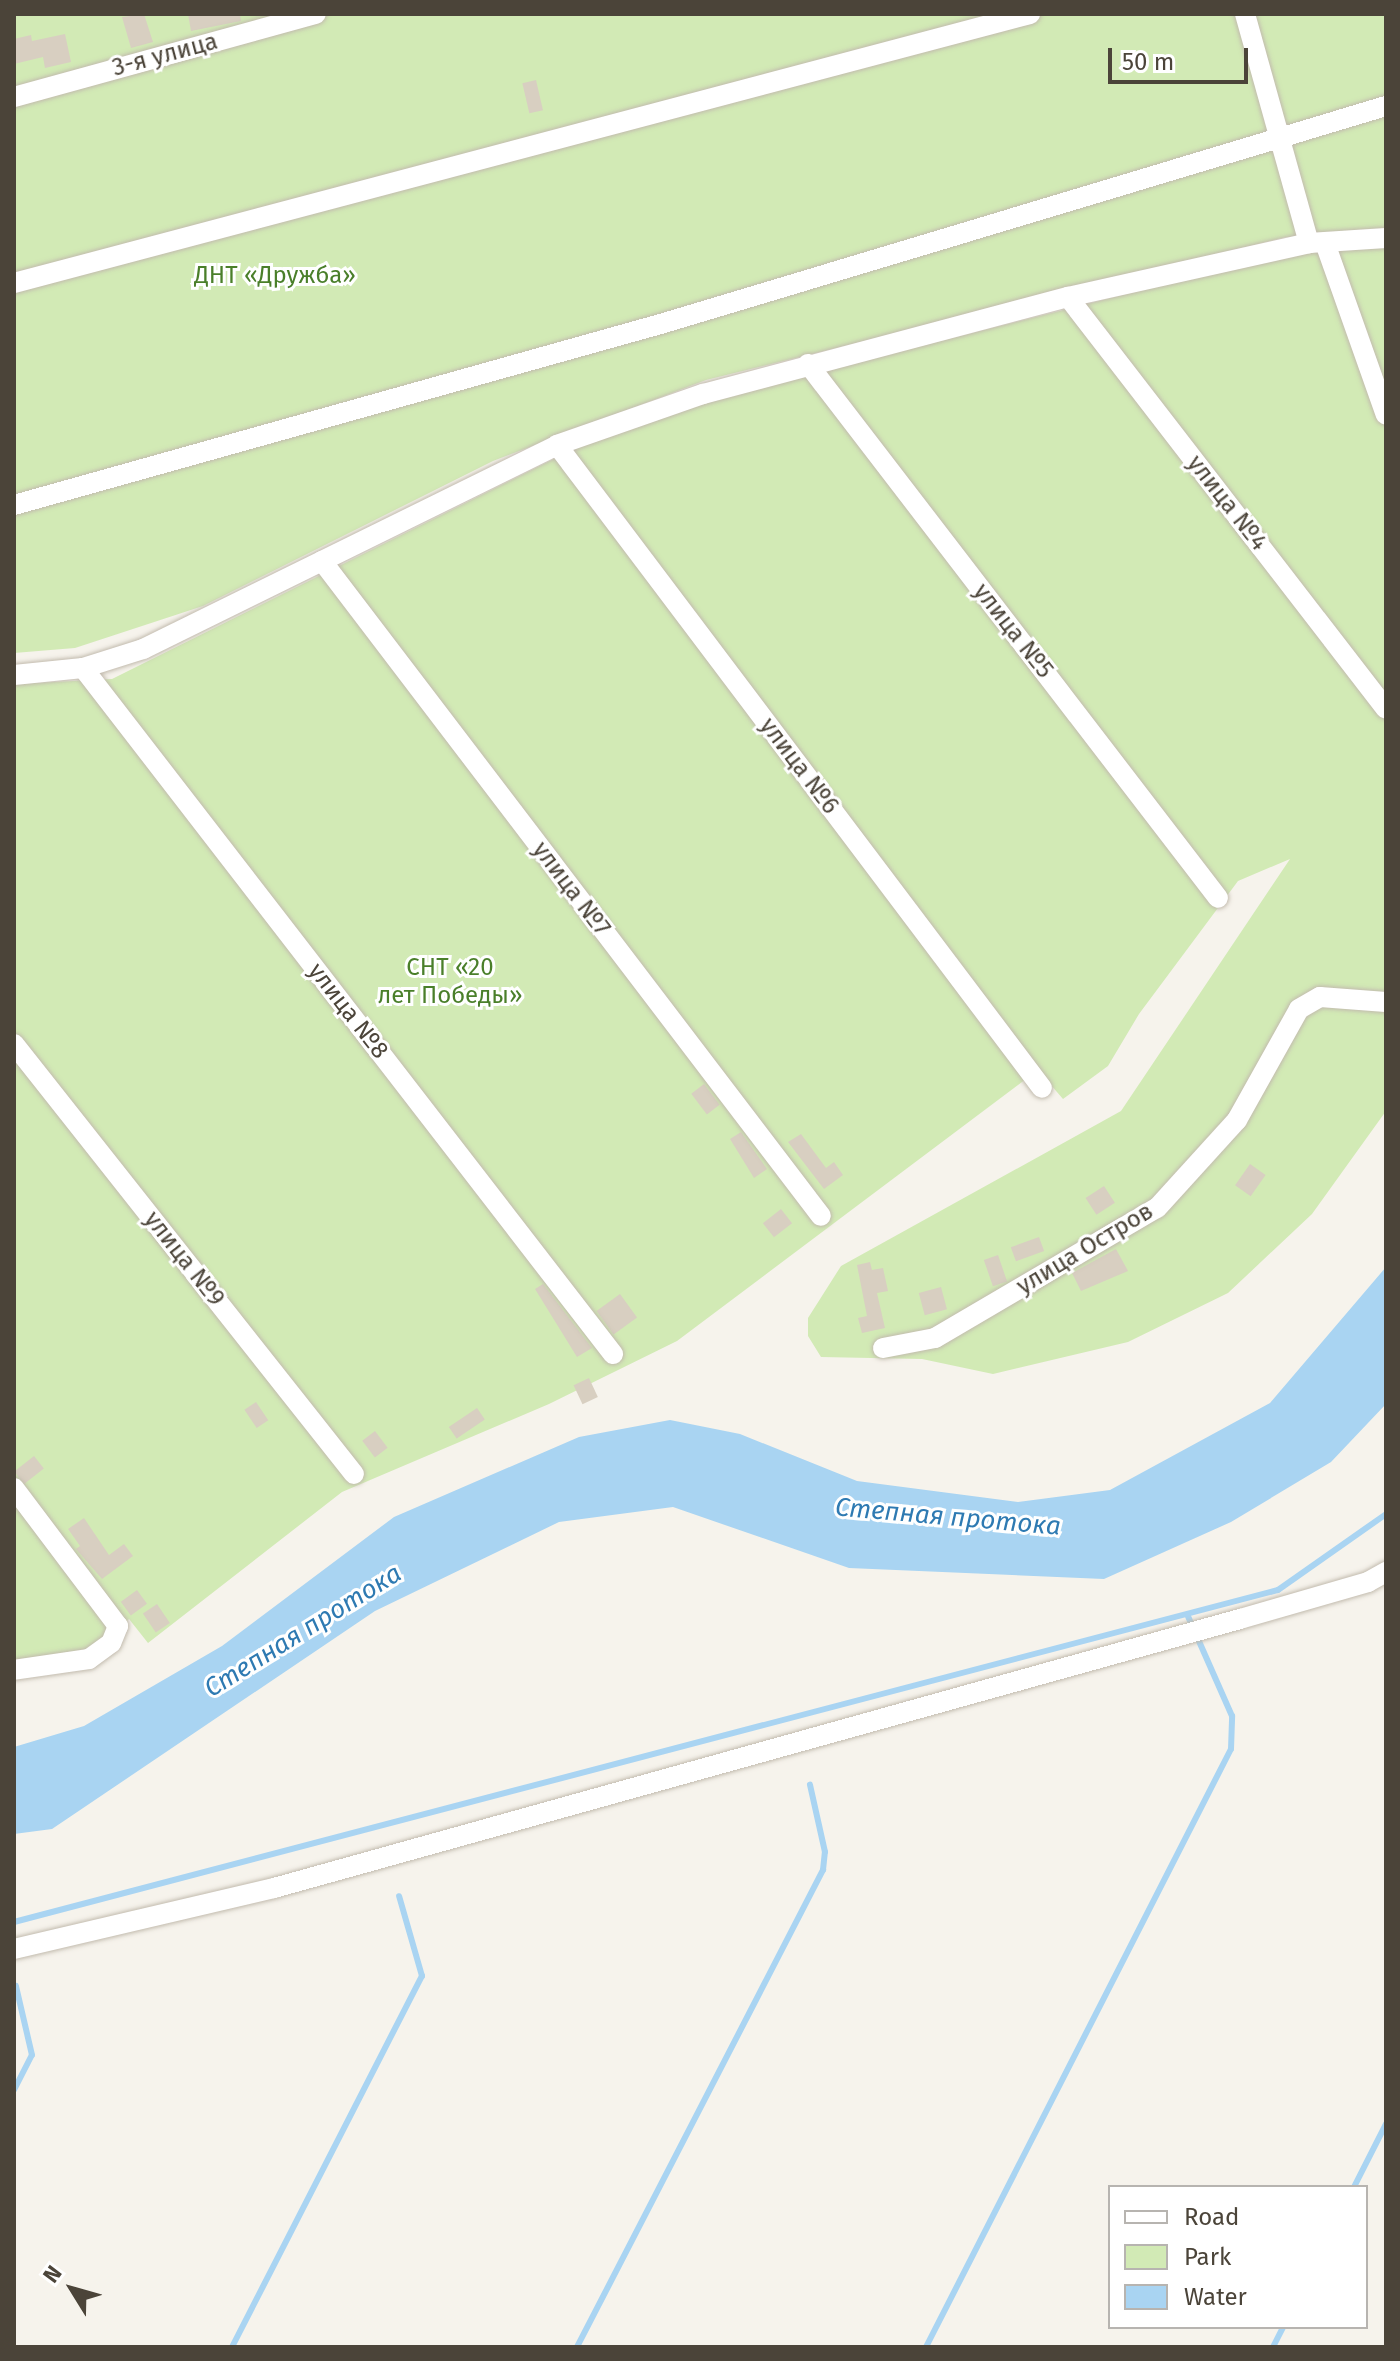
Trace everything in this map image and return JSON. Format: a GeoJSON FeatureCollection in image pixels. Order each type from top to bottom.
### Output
{"type":"FeatureCollection","features":[{"type":"Feature","properties":{"kind":"street","name":"3-я улица"},"geometry":{"type":"LineString","coordinates":[[14,97],[316,14]]}},
{"type":"Feature","properties":{"kind":"street"},"geometry":{"type":"LineString","coordinates":[[14,283],[1030,14]]}},
{"type":"Feature","properties":{"kind":"street"},"geometry":{"type":"LineString","coordinates":[[1245,14],[1280,136],[1317,243],[1376,361],[1386,415]]}},
{"type":"Feature","properties":{"kind":"street"},"geometry":{"type":"LineString","coordinates":[[14,505],[664,323],[1386,106]]}},
{"type":"Feature","properties":{"kind":"street"},"geometry":{"type":"LineString","coordinates":[[14,675],[83,668],[143,649],[557,445],[703,394],[1068,297],[1317,243],[1386,238]]}},
{"type":"Feature","properties":{"kind":"street","name":"улица №4"},"geometry":{"type":"LineString","coordinates":[[1068,297],[1386,709]]}},
{"type":"Feature","properties":{"kind":"street","name":"улица №5"},"geometry":{"type":"LineString","coordinates":[[808,364],[1218,898]]}},
{"type":"Feature","properties":{"kind":"street","name":"улица №6"},"geometry":{"type":"LineString","coordinates":[[557,445],[1042,1088]]}},
{"type":"Feature","properties":{"kind":"street","name":"улица №7"},"geometry":{"type":"LineString","coordinates":[[322,561],[821,1216]]}},
{"type":"Feature","properties":{"kind":"street","name":"улица №8"},"geometry":{"type":"LineString","coordinates":[[83,668],[613,1354]]}},
{"type":"Feature","properties":{"kind":"street","name":"улица Остров"},"geometry":{"type":"LineString","coordinates":[[883,1348],[935,1338],[1157,1208],[1237,1120],[1299,1009],[1320,997],[1386,1002]]}},
{"type":"Feature","properties":{"kind":"street","name":"улица №9"},"geometry":{"type":"LineString","coordinates":[[14,1044],[354,1474]]}},
{"type":"Feature","properties":{"kind":"street"},"geometry":{"type":"LineString","coordinates":[[14,1488],[118,1626],[111,1643],[89,1659],[14,1670]]}},
{"type":"Feature","properties":{"kind":"street"},"geometry":{"type":"LineString","coordinates":[[14,1949],[274,1888],[1268,1611],[1368,1582],[1386,1572]]}},
{"type":"Feature","properties":{"kind":"green space","name":"ДНТ «Дружба»"},"geometry":{"type":"Polygon","coordinates":[[[14,14],[1386,14],[1386,234],[1286,237],[706,380],[493,461],[203,606],[75,648],[14,653],[14,14]]]}},
{"type":"Feature","properties":{"kind":"green space","name":"СНТ «20 лет Победы»"},"geometry":{"type":"Polygon","coordinates":[[[1386,244],[1386,1111],[1312,1214],[1228,1293],[1128,1342],[993,1374],[922,1359],[821,1357],[808,1336],[808,1318],[841,1266],[1121,1111],[1290,859],[1238,881],[1139,1014],[1108,1066],[1063,1099],[1038,1070],[677,1341],[549,1404],[342,1492],[148,1643],[129,1619],[110,1638],[14,1681],[14,684],[112,679],[608,432],[754,388],[1285,254],[1386,244]]]}},
{"type":"Feature","properties":{"kind":"water","name":"Степная протока"},"geometry":{"type":"Polygon","coordinates":[[[1386,1267],[1386,1404],[1331,1462],[1231,1522],[1104,1579],[849,1568],[673,1507],[559,1522],[375,1611],[52,1829],[14,1834],[14,1747],[84,1726],[222,1646],[394,1517],[579,1437],[670,1420],[740,1434],[857,1481],[1018,1502],[1110,1490],[1270,1403],[1386,1267]]]}},
{"type":"Feature","properties":{"kind":"building"},"geometry":{"type":"Polygon","coordinates":[[[144,14],[153,42],[131,48],[122,17],[144,14]]]}},
{"type":"Feature","properties":{"kind":"building"},"geometry":{"type":"Polygon","coordinates":[[[188,14],[240,14],[241,21],[191,31],[188,14]]]}},
{"type":"Feature","properties":{"kind":"building"},"geometry":{"type":"Polygon","coordinates":[[[65,34],[71,62],[45,68],[43,57],[14,64],[14,39],[31,35],[32,41],[65,34]]]}},
{"type":"Feature","properties":{"kind":"building"},"geometry":{"type":"Polygon","coordinates":[[[536,80],[543,110],[529,113],[522,83],[536,80]]]}},
{"type":"Feature","properties":{"kind":"building"},"geometry":{"type":"Polygon","coordinates":[[[704,1084],[720,1105],[707,1114],[691,1094],[704,1084]]]}},
{"type":"Feature","properties":{"kind":"building"},"geometry":{"type":"Polygon","coordinates":[[[741,1132],[767,1169],[754,1178],[730,1139],[741,1132]]]}},
{"type":"Feature","properties":{"kind":"building"},"geometry":{"type":"Polygon","coordinates":[[[801,1134],[826,1168],[834,1162],[843,1175],[824,1189],[788,1142],[801,1134]]]}},
{"type":"Feature","properties":{"kind":"building"},"geometry":{"type":"Polygon","coordinates":[[[1250,1164],[1266,1175],[1251,1196],[1235,1185],[1250,1164]]]}},
{"type":"Feature","properties":{"kind":"building"},"geometry":{"type":"Polygon","coordinates":[[[1104,1186],[1115,1203],[1096,1215],[1086,1198],[1104,1186]]]}},
{"type":"Feature","properties":{"kind":"building"},"geometry":{"type":"Polygon","coordinates":[[[781,1209],[792,1223],[774,1237],[763,1223],[781,1209]]]}},
{"type":"Feature","properties":{"kind":"building"},"geometry":{"type":"Polygon","coordinates":[[[1039,1237],[1044,1251],[1016,1261],[1011,1247],[1039,1237]]]}},
{"type":"Feature","properties":{"kind":"building"},"geometry":{"type":"Polygon","coordinates":[[[1116,1249],[1128,1271],[1081,1291],[1072,1273],[1116,1249]]]}},
{"type":"Feature","properties":{"kind":"building"},"geometry":{"type":"Polygon","coordinates":[[[998,1255],[1007,1281],[993,1286],[984,1260],[998,1255]]]}},
{"type":"Feature","properties":{"kind":"building"},"geometry":{"type":"Polygon","coordinates":[[[870,1262],[872,1270],[883,1268],[888,1291],[877,1293],[885,1328],[862,1333],[858,1318],[867,1316],[857,1265],[870,1262]]]}},
{"type":"Feature","properties":{"kind":"building"},"geometry":{"type":"Polygon","coordinates":[[[543,1284],[592,1348],[577,1357],[535,1289],[543,1284]]]}},
{"type":"Feature","properties":{"kind":"building"},"geometry":{"type":"Polygon","coordinates":[[[941,1287],[947,1309],[925,1315],[919,1293],[941,1287]]]}},
{"type":"Feature","properties":{"kind":"building"},"geometry":{"type":"Polygon","coordinates":[[[620,1294],[637,1317],[614,1335],[597,1311],[620,1294]]]}},
{"type":"Feature","properties":{"kind":"building"},"geometry":{"type":"Polygon","coordinates":[[[589,1378],[598,1397],[582,1404],[574,1385],[589,1378]]]}},
{"type":"Feature","properties":{"kind":"building"},"geometry":{"type":"Polygon","coordinates":[[[256,1402],[268,1420],[257,1428],[244,1410],[256,1402]]]}},
{"type":"Feature","properties":{"kind":"building"},"geometry":{"type":"Polygon","coordinates":[[[477,1408],[485,1420],[457,1439],[449,1427],[477,1408]]]}},
{"type":"Feature","properties":{"kind":"building"},"geometry":{"type":"Polygon","coordinates":[[[375,1431],[388,1448],[375,1457],[362,1441],[375,1431]]]}},
{"type":"Feature","properties":{"kind":"building"},"geometry":{"type":"Polygon","coordinates":[[[34,1456],[44,1469],[24,1484],[14,1471],[34,1456]]]}},
{"type":"Feature","properties":{"kind":"building"},"geometry":{"type":"Polygon","coordinates":[[[84,1518],[109,1555],[124,1544],[133,1556],[102,1579],[76,1549],[80,1546],[68,1529],[84,1518]]]}},
{"type":"Feature","properties":{"kind":"building"},"geometry":{"type":"Polygon","coordinates":[[[137,1590],[147,1604],[131,1616],[121,1602],[137,1590]]]}},
{"type":"Feature","properties":{"kind":"building"},"geometry":{"type":"Polygon","coordinates":[[[157,1604],[170,1623],[156,1633],[143,1614],[157,1604]]]}},
{"type":"Feature","properties":{"kind":"waterway"},"geometry":{"type":"LineString","coordinates":[[14,1922],[1278,1590],[1386,1514]]}},
{"type":"Feature","properties":{"kind":"waterway"},"geometry":{"type":"LineString","coordinates":[[926,2347],[1231,1749],[1232,1716],[1187,1614]]}},
{"type":"Feature","properties":{"kind":"waterway"},"geometry":{"type":"LineString","coordinates":[[577,2347],[823,1870],[825,1852],[810,1785]]}},
{"type":"Feature","properties":{"kind":"waterway"},"geometry":{"type":"LineString","coordinates":[[232,2347],[422,1976],[399,1896]]}},
{"type":"Feature","properties":{"kind":"waterway"},"geometry":{"type":"LineString","coordinates":[[14,2090],[32,2055],[16,1986]]}},
{"type":"Feature","properties":{"kind":"waterway"},"geometry":{"type":"LineString","coordinates":[[1355,2185],[1386,2124]]}},
{"type":"Feature","properties":{"kind":"waterway"},"geometry":{"type":"LineString","coordinates":[[1273,2347],[1282,2329]]}}]}
